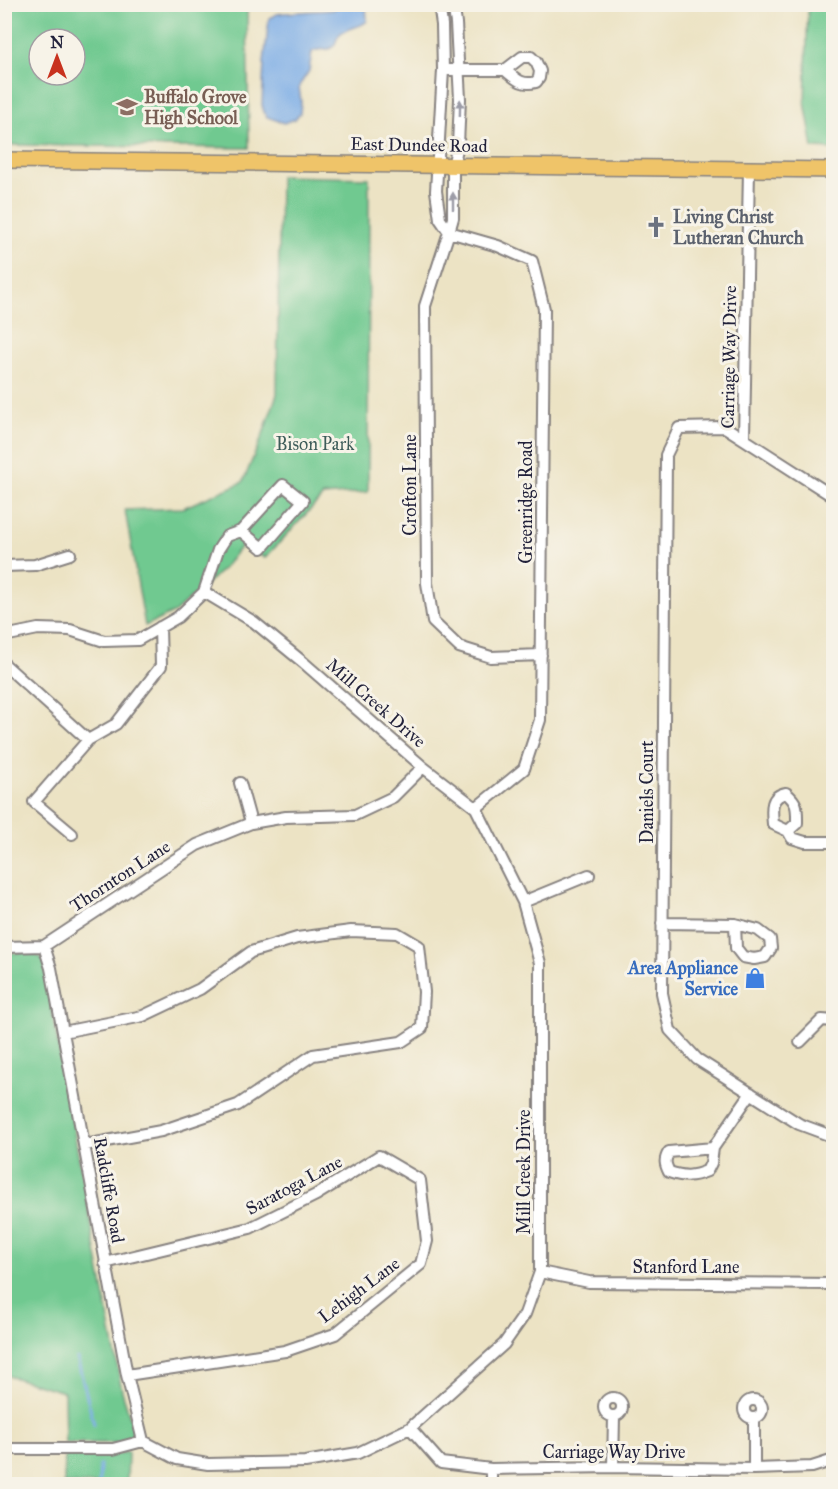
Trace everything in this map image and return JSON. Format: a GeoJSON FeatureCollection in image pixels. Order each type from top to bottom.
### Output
{"type":"FeatureCollection","features":[{"type":"Feature","properties":{"kind":"main road","name":"East Dundee Road"},"geometry":{"type":"LineString","coordinates":[[4,160],[834,170]]}},
{"type":"Feature","properties":{"kind":"street"},"geometry":{"type":"LineString","coordinates":[[439,4],[443,70],[436,191],[440,219],[449,231]]}},
{"type":"Feature","properties":{"kind":"street","name":"Crofton Lane"},"geometry":{"type":"LineString","coordinates":[[453,4],[460,99],[458,145],[453,166],[453,218],[424,306],[427,583],[433,622],[459,647],[491,657],[541,655]]}},
{"type":"Feature","properties":{"kind":"street"},"geometry":{"type":"LineString","coordinates":[[443,70],[505,70]]}},
{"type":"Feature","properties":{"kind":"street","name":"Carriage Way Drive"},"geometry":{"type":"LineString","coordinates":[[749,170],[744,438],[834,497]]}},
{"type":"Feature","properties":{"kind":"street","name":"Greenridge Road"},"geometry":{"type":"LineString","coordinates":[[449,231],[498,246],[532,261],[544,309],[540,720],[524,769],[476,808]]}},
{"type":"Feature","properties":{"kind":"street","name":"Daniels Court"},"geometry":{"type":"LineString","coordinates":[[744,438],[725,427],[679,428],[666,455],[662,993],[670,1030],[697,1059],[800,1124],[834,1137]]}},
{"type":"Feature","properties":{"kind":"street"},"geometry":{"type":"LineString","coordinates":[[4,636],[38,628],[70,630],[104,641],[138,640],[178,616],[204,592],[218,550],[227,536],[241,531],[283,485],[303,501],[262,548],[241,531]]}},
{"type":"Feature","properties":{"kind":"street"},"geometry":{"type":"LineString","coordinates":[[4,566],[35,566],[70,554]]}},
{"type":"Feature","properties":{"kind":"street","name":"Mill Creek Drive"},"geometry":{"type":"LineString","coordinates":[[143,1441],[177,1460],[208,1464],[305,1462],[358,1454],[410,1428],[504,1344],[525,1314],[540,1272],[540,963],[522,902],[476,808],[423,766],[254,622],[204,592]]}},
{"type":"Feature","properties":{"kind":"street"},"geometry":{"type":"LineString","coordinates":[[72,834],[34,802],[88,740],[116,724],[161,666],[160,627]]}},
{"type":"Feature","properties":{"kind":"street"},"geometry":{"type":"LineString","coordinates":[[4,664],[88,740]]}},
{"type":"Feature","properties":{"kind":"street","name":"Thornton Lane"},"geometry":{"type":"LineString","coordinates":[[44,946],[197,845],[251,823],[286,817],[355,815],[393,797],[423,766]]}},
{"type":"Feature","properties":{"kind":"street"},"geometry":{"type":"LineString","coordinates":[[240,783],[251,823]]}},
{"type":"Feature","properties":{"kind":"street"},"geometry":{"type":"LineString","coordinates":[[788,831],[792,838],[805,842],[834,842]]}},
{"type":"Feature","properties":{"kind":"street"},"geometry":{"type":"LineString","coordinates":[[522,902],[589,875]]}},
{"type":"Feature","properties":{"kind":"street"},"geometry":{"type":"LineString","coordinates":[[663,922],[735,924]]}},
{"type":"Feature","properties":{"kind":"street"},"geometry":{"type":"LineString","coordinates":[[63,1032],[143,1016],[200,989],[251,952],[297,938],[351,931],[397,933],[419,946],[424,992],[422,1028],[401,1042],[313,1055],[238,1106],[160,1131],[85,1145]]}},
{"type":"Feature","properties":{"kind":"street"},"geometry":{"type":"LineString","coordinates":[[4,947],[44,946]]}},
{"type":"Feature","properties":{"kind":"street","name":"Radcliffe Road"},"geometry":{"type":"LineString","coordinates":[[44,946],[51,968],[127,1375],[143,1441]]}},
{"type":"Feature","properties":{"kind":"street"},"geometry":{"type":"LineString","coordinates":[[800,1042],[822,1020],[834,1021]]}},
{"type":"Feature","properties":{"kind":"street"},"geometry":{"type":"LineString","coordinates":[[713,1148],[752,1093]]}},
{"type":"Feature","properties":{"kind":"street","name":"Saratoga Lane"},"geometry":{"type":"LineString","coordinates":[[105,1263],[250,1228],[316,1195],[379,1156],[420,1180]]}},
{"type":"Feature","properties":{"kind":"street","name":"Lehigh Lane"},"geometry":{"type":"LineString","coordinates":[[127,1375],[285,1351],[335,1334],[421,1264],[427,1241],[420,1180]]}},
{"type":"Feature","properties":{"kind":"street","name":"Stanford Lane"},"geometry":{"type":"LineString","coordinates":[[540,1272],[589,1282],[834,1284]]}},
{"type":"Feature","properties":{"kind":"street"},"geometry":{"type":"LineString","coordinates":[[613,1467],[614,1416]]}},
{"type":"Feature","properties":{"kind":"street"},"geometry":{"type":"LineString","coordinates":[[754,1418],[754,1469]]}},
{"type":"Feature","properties":{"kind":"street","name":"Carriage Way Drive"},"geometry":{"type":"LineString","coordinates":[[410,1428],[441,1463],[491,1469],[613,1467],[754,1469],[812,1467],[834,1460]]}},
{"type":"Feature","properties":{"kind":"street"},"geometry":{"type":"LineString","coordinates":[[4,1449],[113,1449],[143,1441]]}},
{"type":"Feature","properties":{"kind":"street"},"geometry":{"type":"LineString","coordinates":[[491,1469],[491,1485]]}},
{"type":"Feature","properties":{"kind":"green space","name":"Buffalo Grove High School"},"geometry":{"type":"Polygon","coordinates":[[[5,4],[247,5],[249,148],[5,145],[5,4]]]}},
{"type":"Feature","properties":{"kind":"green space"},"geometry":{"type":"Polygon","coordinates":[[[808,5],[833,5],[833,149],[813,148],[805,102],[808,5]]]}},
{"type":"Feature","properties":{"kind":"green space","name":"Bison Park"},"geometry":{"type":"Polygon","coordinates":[[[280,176],[369,178],[368,492],[323,496],[265,558],[242,545],[223,569],[175,612],[145,626],[125,510],[183,508],[243,482],[277,394],[280,176]]]}},
{"type":"Feature","properties":{"kind":"green space"},"geometry":{"type":"Polygon","coordinates":[[[4,953],[32,953],[44,962],[122,1391],[134,1431],[129,1441],[65,1443],[64,1392],[5,1375],[4,953]]]}},
{"type":"Feature","properties":{"kind":"green space"},"geometry":{"type":"Polygon","coordinates":[[[128,1452],[127,1484],[64,1484],[65,1453],[116,1454],[128,1452]]]}},
{"type":"Feature","properties":{"kind":"water"},"geometry":{"type":"Polygon","coordinates":[[[337,5],[366,5],[367,21],[341,33],[331,48],[312,52],[309,71],[299,87],[300,113],[295,119],[284,123],[267,117],[262,105],[269,18],[284,13],[333,10],[337,5]]]}},
{"type":"Feature","properties":{"kind":"waterway"},"geometry":{"type":"LineString","coordinates":[[77,1358],[94,1424]]}},
{"type":"Feature","properties":{"kind":"waterway"},"geometry":{"type":"LineString","coordinates":[[99,1484],[100,1465]]}},
{"type":"Feature","properties":{"kind":"place","name":"Buffalo Grove High School"},"geometry":{"type":"Point","coordinates":[127,107]}},
{"type":"Feature","properties":{"kind":"place","name":"Living Christ Lutheran Church"},"geometry":{"type":"Point","coordinates":[656,227]}},
{"type":"Feature","properties":{"kind":"place","name":"Area Appliance Service"},"geometry":{"type":"Point","coordinates":[755,978]}}]}
